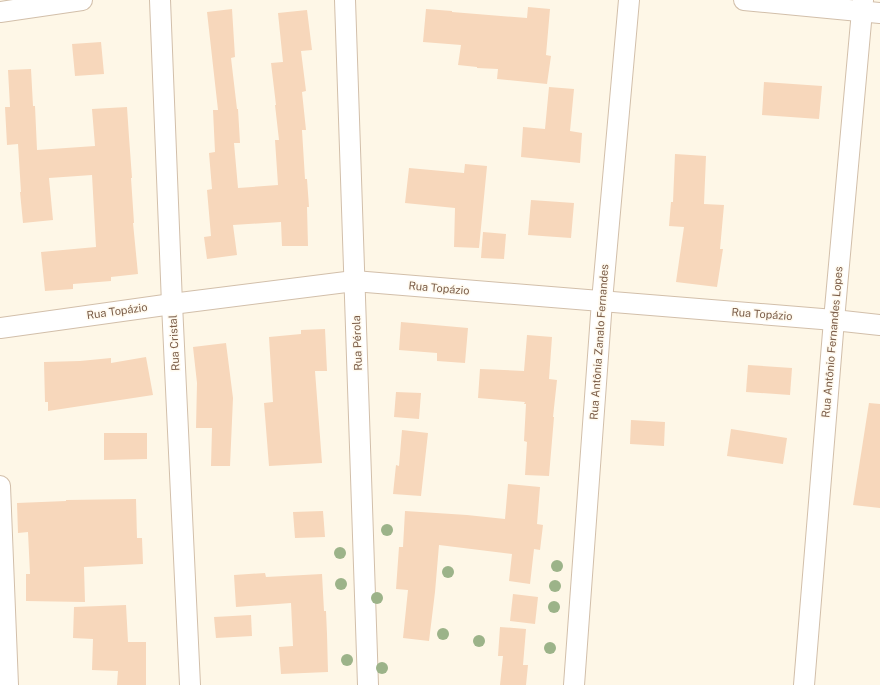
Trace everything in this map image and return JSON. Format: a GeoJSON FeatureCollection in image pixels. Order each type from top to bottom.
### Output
{"type":"FeatureCollection","features":[{"type":"Feature","properties":{"kind":"street"},"geometry":{"type":"LineString","coordinates":[[0,12],[82,0]]}},
{"type":"Feature","properties":{"kind":"street","name":"Rua Cristal"},"geometry":{"type":"LineString","coordinates":[[160,0],[172,304],[190,685]]}},
{"type":"Feature","properties":{"kind":"street","name":"Rua Pérola"},"geometry":{"type":"LineString","coordinates":[[345,0],[368,685]]}},
{"type":"Feature","properties":{"kind":"street","name":"Rua Antônia Zanalo Fernandes"},"geometry":{"type":"LineString","coordinates":[[574,685],[602,302],[628,0]]}},
{"type":"Feature","properties":{"kind":"street"},"geometry":{"type":"LineString","coordinates":[[744,0],[869,8]]}},
{"type":"Feature","properties":{"kind":"street","name":"Rua Antônio Fernandes Lopes"},"geometry":{"type":"LineString","coordinates":[[804,685],[834,320],[869,8]]}},
{"type":"Feature","properties":{"kind":"street","name":"Rua Topázio"},"geometry":{"type":"LineString","coordinates":[[0,328],[354,281],[880,325]]}},
{"type":"Feature","properties":{"kind":"street"},"geometry":{"type":"LineString","coordinates":[[0,486],[8,685]]}},
{"type":"Feature","properties":{"kind":"building"},"geometry":{"type":"Polygon","coordinates":[[[528,7],[550,9],[546,55],[551,56],[547,84],[497,79],[498,69],[458,65],[461,45],[423,42],[426,9],[527,18],[528,7]]]}},
{"type":"Feature","properties":{"kind":"building"},"geometry":{"type":"Polygon","coordinates":[[[232,9],[235,57],[231,58],[238,109],[240,143],[234,143],[238,188],[278,185],[275,140],[279,140],[271,63],[283,62],[278,13],[307,10],[312,50],[301,51],[306,91],[302,92],[306,130],[302,130],[305,179],[307,179],[309,207],[307,207],[308,246],[282,246],[281,222],[233,225],[237,255],[207,259],[204,237],[211,236],[207,190],[212,189],[209,153],[215,152],[213,110],[218,110],[207,12],[232,9]]]}},
{"type":"Feature","properties":{"kind":"building"},"geometry":{"type":"Polygon","coordinates":[[[101,42],[104,74],[75,76],[72,44],[101,42]]]}},
{"type":"Feature","properties":{"kind":"building"},"geometry":{"type":"Polygon","coordinates":[[[31,69],[33,106],[35,106],[37,150],[95,146],[92,109],[127,107],[132,178],[133,223],[138,274],[111,277],[111,281],[73,284],[73,289],[45,291],[41,252],[96,247],[92,175],[49,178],[53,220],[23,223],[18,144],[7,145],[5,107],[10,107],[8,70],[31,69]]]}},
{"type":"Feature","properties":{"kind":"building"},"geometry":{"type":"Polygon","coordinates":[[[764,82],[822,86],[819,119],[762,115],[764,82]]]}},
{"type":"Feature","properties":{"kind":"building"},"geometry":{"type":"Polygon","coordinates":[[[549,87],[574,89],[570,131],[582,133],[580,163],[521,157],[523,127],[545,129],[549,87]]]}},
{"type":"Feature","properties":{"kind":"building"},"geometry":{"type":"Polygon","coordinates":[[[675,154],[706,156],[704,204],[724,205],[720,249],[723,249],[717,287],[676,282],[684,227],[669,226],[671,202],[673,202],[675,154]]]}},
{"type":"Feature","properties":{"kind":"building"},"geometry":{"type":"Polygon","coordinates":[[[465,164],[487,166],[479,248],[454,247],[455,208],[405,203],[409,168],[464,173],[465,164]]]}},
{"type":"Feature","properties":{"kind":"building"},"geometry":{"type":"Polygon","coordinates":[[[531,200],[574,203],[571,238],[528,235],[531,200]]]}},
{"type":"Feature","properties":{"kind":"building"},"geometry":{"type":"Polygon","coordinates":[[[483,232],[506,234],[504,259],[481,258],[483,232]]]}},
{"type":"Feature","properties":{"kind":"building"},"geometry":{"type":"Polygon","coordinates":[[[401,322],[468,328],[465,363],[437,361],[437,353],[399,350],[401,322]]]}},
{"type":"Feature","properties":{"kind":"building"},"geometry":{"type":"Polygon","coordinates":[[[325,329],[327,371],[315,371],[322,463],[269,466],[264,403],[273,402],[269,337],[301,334],[301,330],[325,329]]]}},
{"type":"Feature","properties":{"kind":"building"},"geometry":{"type":"Polygon","coordinates":[[[527,335],[552,337],[549,379],[557,380],[549,476],[525,475],[527,442],[524,441],[525,402],[478,398],[480,369],[524,371],[527,335]]]}},
{"type":"Feature","properties":{"kind":"building"},"geometry":{"type":"Polygon","coordinates":[[[226,343],[233,398],[230,466],[211,466],[212,428],[196,428],[197,383],[193,347],[226,343]]]}},
{"type":"Feature","properties":{"kind":"building"},"geometry":{"type":"Polygon","coordinates":[[[146,357],[153,395],[48,411],[48,402],[45,402],[44,362],[111,358],[111,363],[146,357]]]}},
{"type":"Feature","properties":{"kind":"building"},"geometry":{"type":"Polygon","coordinates":[[[748,365],[792,368],[790,395],[746,392],[748,365]]]}},
{"type":"Feature","properties":{"kind":"building"},"geometry":{"type":"Polygon","coordinates":[[[396,392],[421,393],[419,419],[394,417],[396,392]]]}},
{"type":"Feature","properties":{"kind":"building"},"geometry":{"type":"Polygon","coordinates":[[[869,403],[880,404],[880,508],[853,505],[869,403]]]}},
{"type":"Feature","properties":{"kind":"building"},"geometry":{"type":"Polygon","coordinates":[[[631,420],[665,422],[664,446],[630,444],[631,420]]]}},
{"type":"Feature","properties":{"kind":"building"},"geometry":{"type":"Polygon","coordinates":[[[731,429],[787,438],[783,464],[727,456],[731,429]]]}},
{"type":"Feature","properties":{"kind":"building"},"geometry":{"type":"Polygon","coordinates":[[[402,430],[428,433],[421,496],[393,494],[396,465],[399,466],[402,430]]]}},
{"type":"Feature","properties":{"kind":"building"},"geometry":{"type":"Polygon","coordinates":[[[104,433],[147,433],[147,459],[104,460],[104,433]]]}},
{"type":"Feature","properties":{"kind":"building"},"geometry":{"type":"Polygon","coordinates":[[[508,484],[540,487],[537,524],[543,525],[540,550],[534,549],[530,584],[509,581],[512,554],[439,545],[429,641],[403,638],[408,590],[396,589],[399,547],[403,547],[405,511],[505,519],[508,484]]]}},
{"type":"Feature","properties":{"kind":"building"},"geometry":{"type":"Polygon","coordinates":[[[136,499],[137,538],[142,538],[143,564],[84,567],[85,602],[26,601],[26,574],[30,574],[28,532],[18,533],[17,503],[66,500],[136,499]]]}},
{"type":"Feature","properties":{"kind":"building"},"geometry":{"type":"Polygon","coordinates":[[[323,511],[325,537],[295,538],[293,512],[323,511]]]}},
{"type":"Feature","properties":{"kind":"building"},"geometry":{"type":"Polygon","coordinates":[[[265,573],[266,577],[322,574],[324,611],[326,611],[328,672],[281,674],[279,647],[293,646],[291,603],[236,607],[234,575],[265,573]]]}},
{"type":"Feature","properties":{"kind":"building"},"geometry":{"type":"Polygon","coordinates":[[[513,594],[538,597],[535,624],[510,621],[513,594]]]}},
{"type":"Feature","properties":{"kind":"building"},"geometry":{"type":"Polygon","coordinates":[[[126,605],[128,642],[146,642],[146,685],[117,685],[118,671],[92,670],[93,639],[73,638],[74,607],[126,605]]]}},
{"type":"Feature","properties":{"kind":"building"},"geometry":{"type":"Polygon","coordinates":[[[251,615],[252,636],[216,638],[214,617],[251,615]]]}},
{"type":"Feature","properties":{"kind":"building"},"geometry":{"type":"Polygon","coordinates":[[[500,627],[526,629],[523,665],[528,665],[526,685],[500,685],[503,656],[498,656],[500,627]]]}}]}
